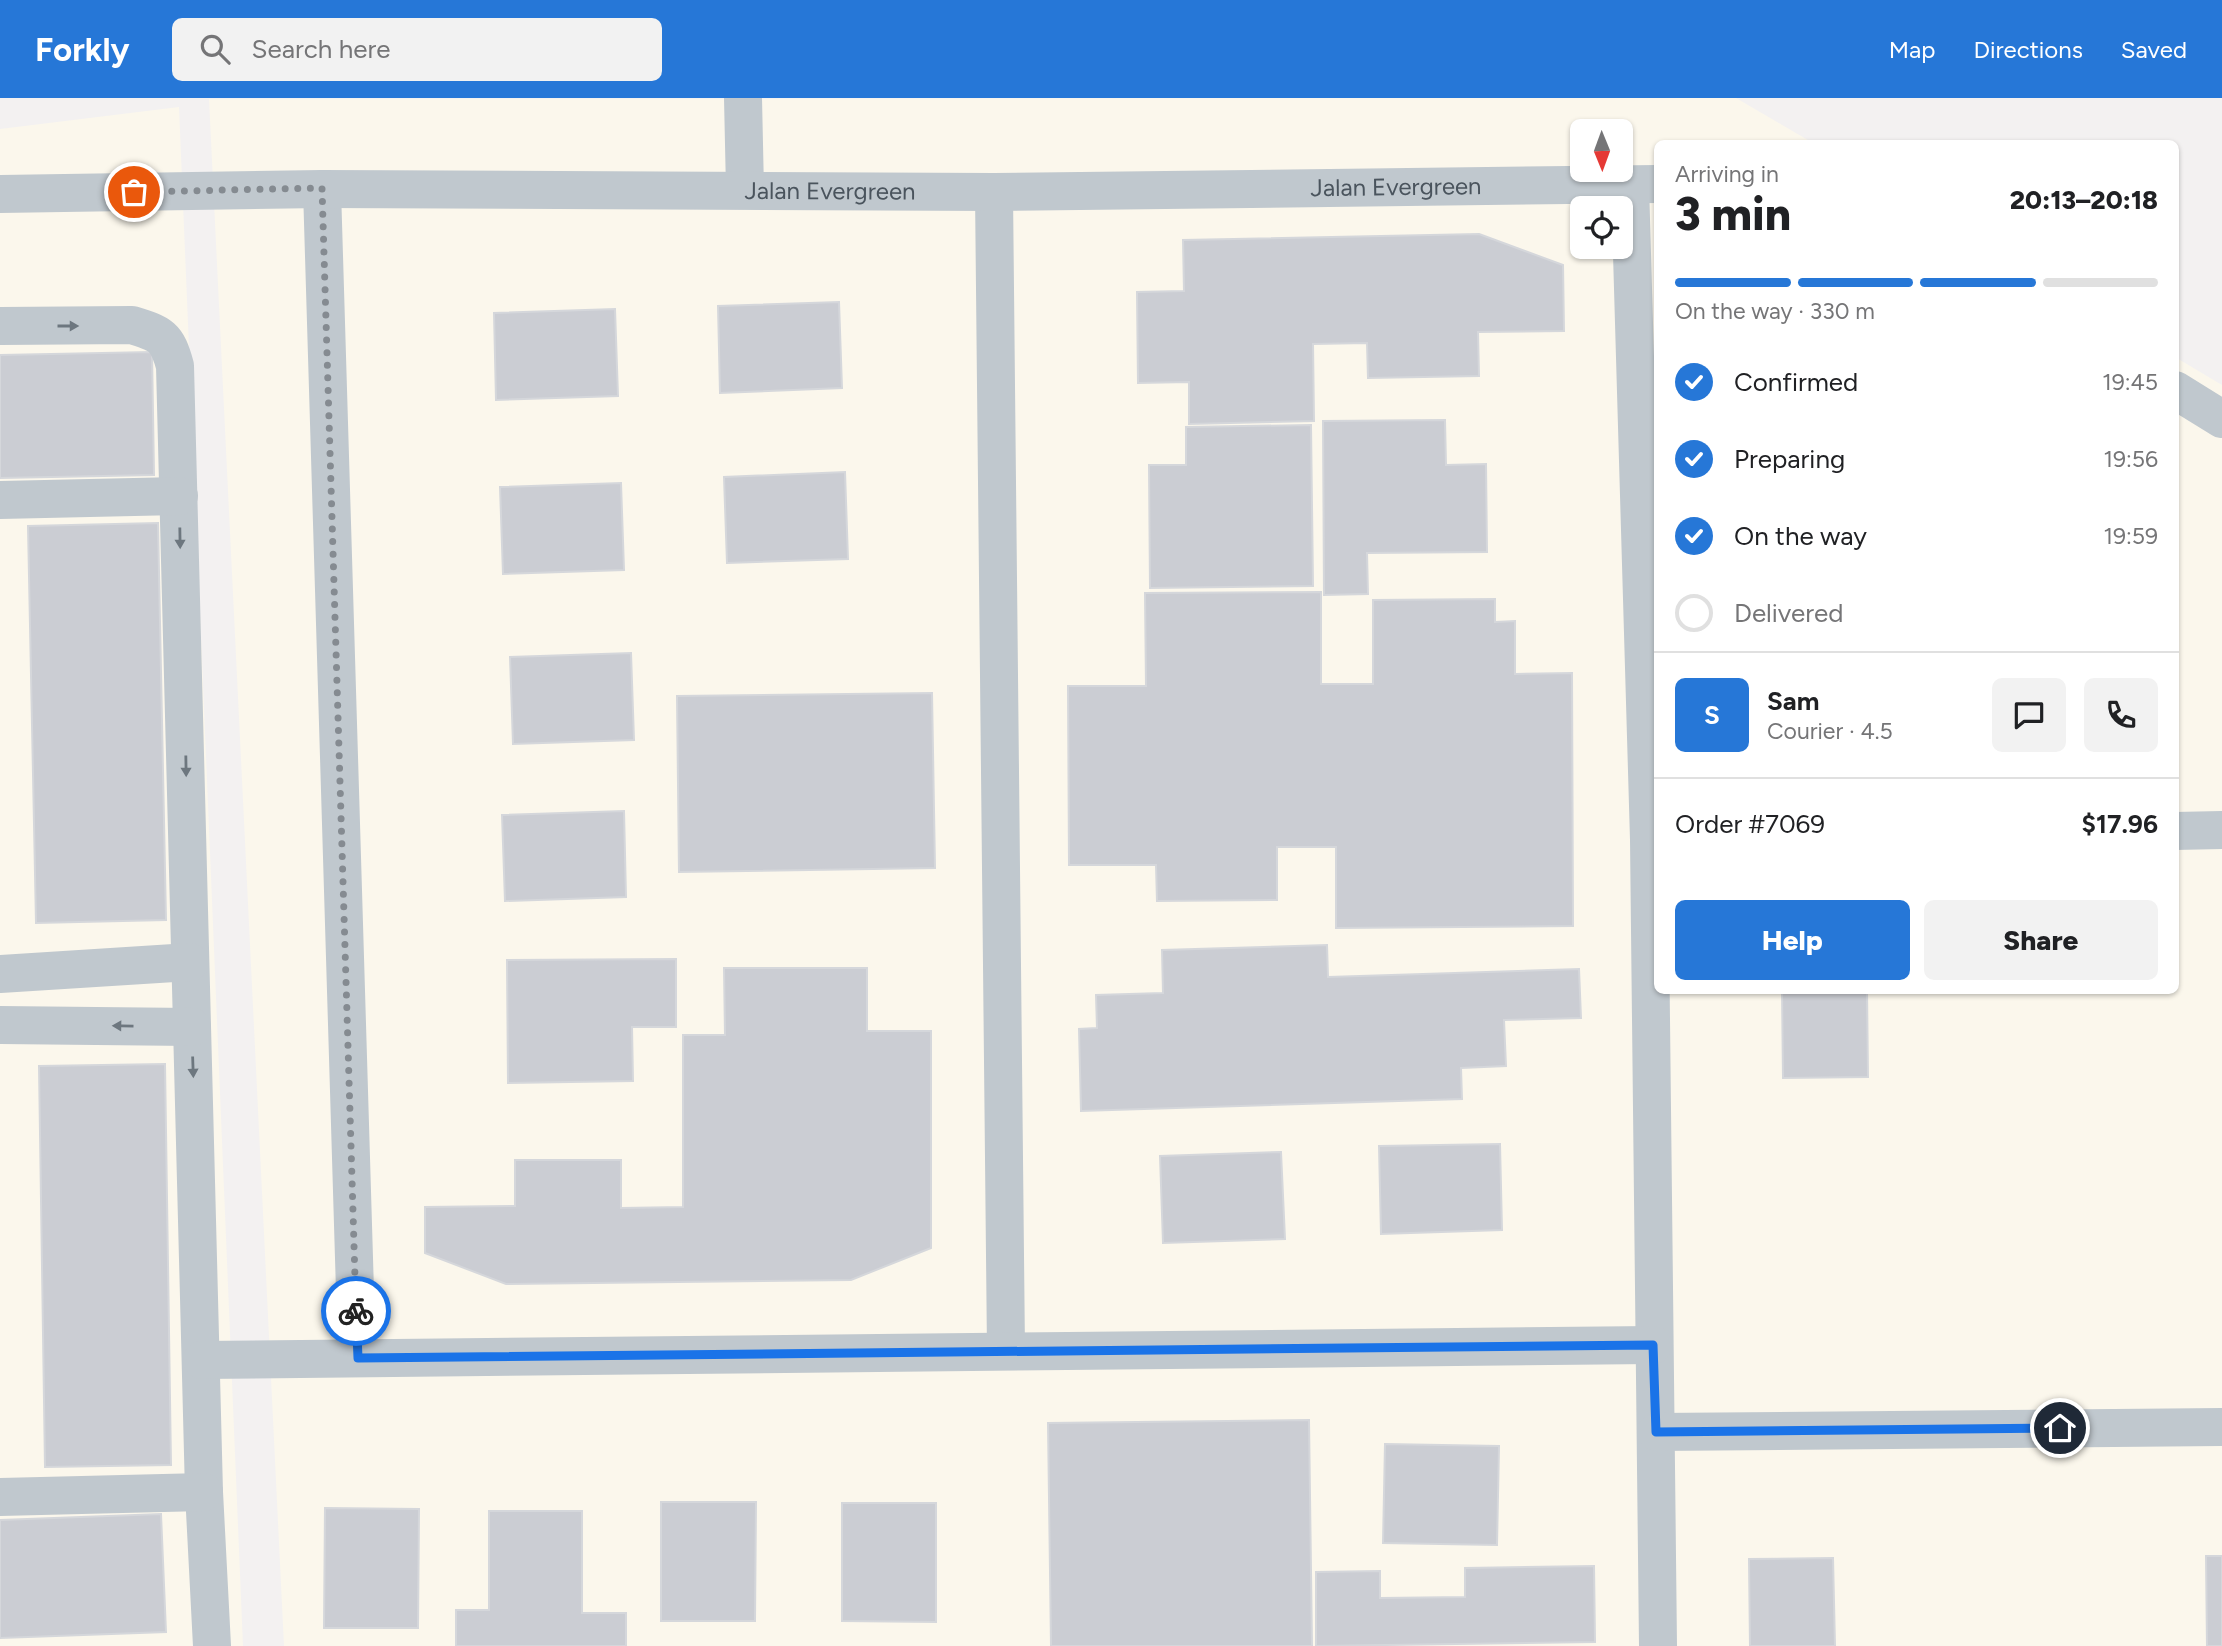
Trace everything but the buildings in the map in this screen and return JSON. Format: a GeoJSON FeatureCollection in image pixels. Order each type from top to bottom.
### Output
{"type":"FeatureCollection","features":[{"type":"Feature","properties":{"kind":"street"},"geometry":{"type":"LineString","coordinates":[[743,98],[745,190]]}},
{"type":"Feature","properties":{"kind":"street"},"geometry":{"type":"LineString","coordinates":[[1644,185],[1653,840],[1653,1345],[1658,1646]]}},
{"type":"Feature","properties":{"kind":"street","name":"Jalan Evergreen"},"geometry":{"type":"LineString","coordinates":[[0,194],[322,188],[994,192],[1644,185]]}},
{"type":"Feature","properties":{"kind":"street"},"geometry":{"type":"LineString","coordinates":[[322,188],[358,1358]]}},
{"type":"Feature","properties":{"kind":"street"},"geometry":{"type":"LineString","coordinates":[[994,192],[1006,1351]]}},
{"type":"Feature","properties":{"kind":"street"},"geometry":{"type":"LineString","coordinates":[[0,326],[132,325],[152,331],[169,344],[175,366],[204,1492],[212,1646]]}},
{"type":"Feature","properties":{"kind":"street"},"geometry":{"type":"LineString","coordinates":[[2179,392],[2222,419]]}},
{"type":"Feature","properties":{"kind":"street"},"geometry":{"type":"LineString","coordinates":[[0,500],[179,496]]}},
{"type":"Feature","properties":{"kind":"street"},"geometry":{"type":"LineString","coordinates":[[2179,831],[2222,830]]}},
{"type":"Feature","properties":{"kind":"street"},"geometry":{"type":"LineString","coordinates":[[0,974],[190,962]]}},
{"type":"Feature","properties":{"kind":"street"},"geometry":{"type":"LineString","coordinates":[[0,1025],[192,1027]]}},
{"type":"Feature","properties":{"kind":"street"},"geometry":{"type":"LineString","coordinates":[[202,1360],[1653,1345]]}},
{"type":"Feature","properties":{"kind":"street"},"geometry":{"type":"LineString","coordinates":[[1656,1432],[2222,1427]]}},
{"type":"Feature","properties":{"kind":"street"},"geometry":{"type":"LineString","coordinates":[[0,1497],[204,1492]]}},
{"type":"Feature","properties":{"kind":"shaded area"},"geometry":{"type":"Polygon","coordinates":[[[1736,98],[1808,140],[1654,140],[1654,994],[2179,994],[2179,359],[2222,385],[2222,1646],[284,1646],[209,99],[1736,98]]]}},
{"type":"Feature","properties":{"kind":"shaded area"},"geometry":{"type":"Polygon","coordinates":[[[179,107],[243,1646],[0,1646],[0,129],[179,107]]]}},
{"type":"Feature","properties":{"kind":"way so far"},"geometry":{"type":"LineString","coordinates":[[134,192],[322,188],[356,1311]]}},
{"type":"Feature","properties":{"kind":"route"},"geometry":{"type":"LineString","coordinates":[[356,1311],[358,1358],[1653,1345],[1656,1432],[2060,1428]]}}]}
